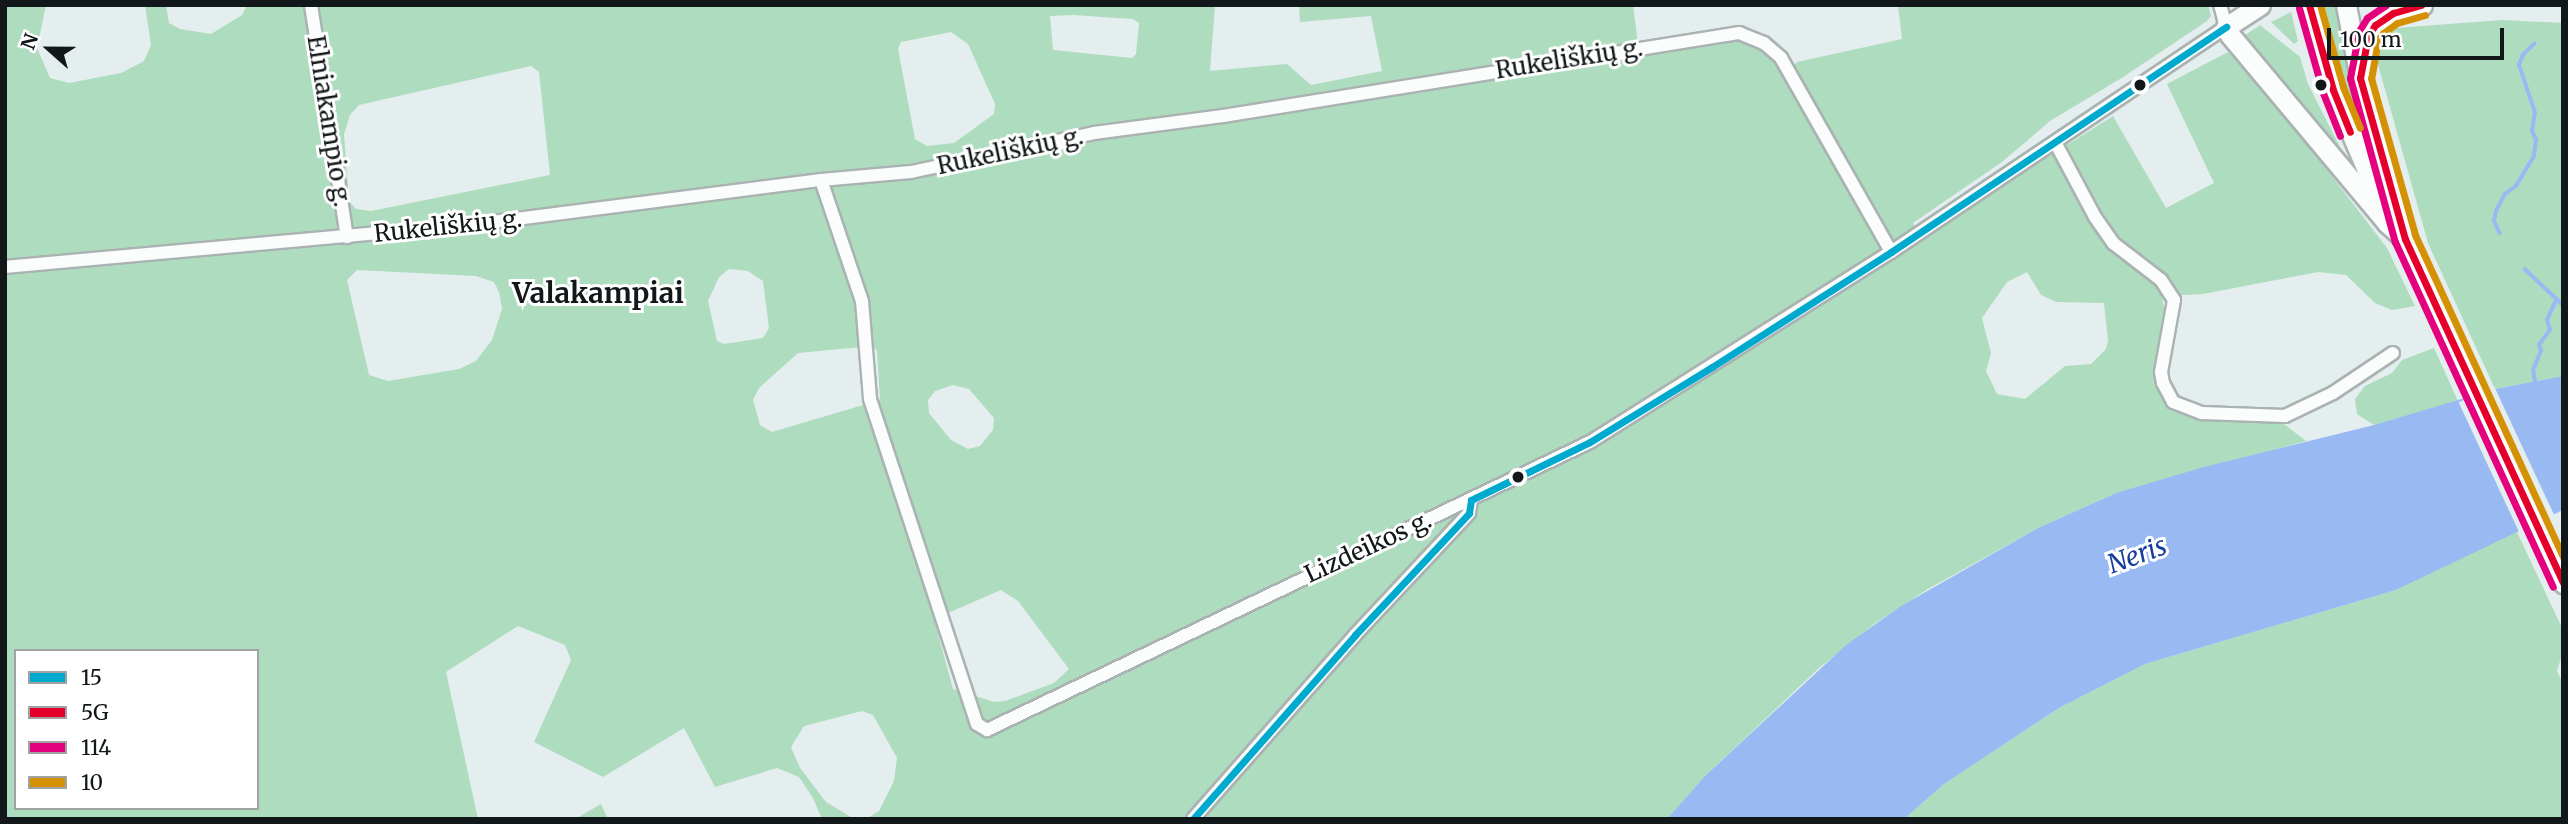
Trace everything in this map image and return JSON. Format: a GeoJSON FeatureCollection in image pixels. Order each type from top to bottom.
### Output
{"type":"FeatureCollection","features":[{"type":"Feature","properties":{"kind":"main road"},"geometry":{"type":"LineString","coordinates":[[2260,5],[2226,27],[2234,41],[2387,223],[2405,239]]}},
{"type":"Feature","properties":{"kind":"main road"},"geometry":{"type":"LineString","coordinates":[[2309,5],[2321,53],[2342,112],[2385,212],[2405,239]]}},
{"type":"Feature","properties":{"kind":"main road"},"geometry":{"type":"LineString","coordinates":[[2346,5],[2360,78],[2405,239],[2563,583]]}},
{"type":"Feature","properties":{"kind":"main road"},"geometry":{"type":"LineString","coordinates":[[2360,78],[2368,36],[2375,24],[2393,13],[2422,5]]}},
{"type":"Feature","properties":{"kind":"street","name":"Elniakampio g."},"geometry":{"type":"LineString","coordinates":[[311,5],[347,237]]}},
{"type":"Feature","properties":{"kind":"street"},"geometry":{"type":"LineString","coordinates":[[2220,5],[2226,27]]}},
{"type":"Feature","properties":{"kind":"street","name":"Lizdeikos g."},"geometry":{"type":"LineString","coordinates":[[821,180],[862,301],[870,399],[977,724],[987,730],[1316,570],[1471,500],[1590,442],[1891,252],[2226,27]]}},
{"type":"Feature","properties":{"kind":"street","name":"Rukeliškių g."},"geometry":{"type":"LineString","coordinates":[[5,267],[477,224],[821,180],[911,172],[1094,133],[1223,116],[1740,33],[1764,43],[1781,58],[1891,252]]}},
{"type":"Feature","properties":{"kind":"street"},"geometry":{"type":"LineString","coordinates":[[2055,142],[2095,217],[2113,243],[2161,280],[2174,300],[2161,372],[2163,383],[2173,402],[2202,413],[2285,416],[2333,393],[2392,353]]}},
{"type":"Feature","properties":{"kind":"street"},"geometry":{"type":"LineString","coordinates":[[1193,819],[1373,614],[1469,513],[1471,500]]}},
{"type":"Feature","properties":{"kind":"green space"},"geometry":{"type":"Polygon","coordinates":[[[5,5],[46,5],[37,48],[50,78],[69,83],[121,73],[144,61],[151,45],[145,5],[166,5],[169,23],[180,29],[211,34],[242,15],[247,5],[1215,5],[1210,71],[1287,64],[1311,85],[1382,71],[1371,16],[1300,22],[1299,5],[1633,5],[1639,52],[1739,39],[1768,55],[1784,75],[1797,62],[1902,39],[1898,5],[2208,5],[2211,16],[2207,21],[2120,79],[2050,121],[2002,162],[1913,223],[1921,237],[2113,116],[2166,208],[2214,183],[2167,84],[2228,52],[2282,111],[2387,248],[2415,306],[2392,310],[2375,303],[2346,275],[2318,272],[2203,294],[2162,296],[2165,314],[2156,379],[2164,398],[2200,416],[2234,421],[2279,420],[2306,441],[2116,493],[2038,528],[1928,589],[1874,624],[1819,668],[1705,776],[1667,819],[866,819],[879,811],[894,781],[897,758],[873,715],[862,711],[804,726],[791,747],[800,768],[826,802],[851,817],[861,819],[822,819],[813,798],[799,777],[777,768],[715,787],[684,728],[603,777],[534,742],[571,660],[565,645],[518,626],[446,672],[478,819],[5,819],[5,5]],[[1050,16],[1053,50],[1132,58],[1136,54],[1139,23],[1133,19],[1050,16]],[[951,32],[901,42],[898,49],[915,139],[927,146],[954,143],[994,114],[995,104],[968,44],[951,32]],[[531,66],[359,105],[350,115],[344,134],[349,201],[356,209],[371,211],[550,175],[539,72],[531,66]],[[729,269],[719,277],[708,301],[717,341],[724,344],[763,338],[769,328],[763,281],[748,271],[729,269]],[[357,270],[347,280],[369,375],[388,381],[459,369],[476,361],[492,340],[502,309],[494,282],[476,276],[357,270]],[[2027,272],[2007,282],[1982,318],[1991,353],[1986,371],[1997,394],[2025,399],[2065,366],[2091,364],[2106,349],[2108,341],[2104,303],[2056,302],[2041,295],[2027,272]],[[872,346],[798,353],[759,388],[753,400],[760,425],[772,432],[880,400],[877,351],[872,346]],[[953,385],[935,391],[928,400],[929,413],[951,440],[968,449],[980,446],[993,430],[994,418],[969,389],[953,385]],[[1001,590],[934,619],[953,689],[994,702],[1005,701],[1054,683],[1069,669],[1018,601],[1001,590]]]}},
{"type":"Feature","properties":{"kind":"green space"},"geometry":{"type":"Polygon","coordinates":[[[2318,5],[2338,5],[2366,130],[2360,135],[2338,79],[2318,5]]]}},
{"type":"Feature","properties":{"kind":"green space"},"geometry":{"type":"Polygon","coordinates":[[[2291,12],[2298,41],[2294,44],[2271,22],[2291,12]]]}},
{"type":"Feature","properties":{"kind":"green space"},"geometry":{"type":"Polygon","coordinates":[[[2502,20],[2563,23],[2563,376],[2495,389],[2428,243],[2377,61],[2386,36],[2396,28],[2502,20]]]}},
{"type":"Feature","properties":{"kind":"green space"},"geometry":{"type":"Polygon","coordinates":[[[2260,25],[2300,57],[2308,84],[2350,167],[2238,40],[2260,25]]]}},
{"type":"Feature","properties":{"kind":"green space"},"geometry":{"type":"Polygon","coordinates":[[[2434,348],[2458,401],[2374,425],[2357,414],[2355,399],[2365,386],[2392,373],[2402,360],[2434,348]]]}},
{"type":"Feature","properties":{"kind":"green space"},"geometry":{"type":"Polygon","coordinates":[[[2516,530],[2563,630],[2563,652],[2557,671],[2563,684],[2563,819],[1904,819],[1944,784],[2059,708],[2145,664],[2396,590],[2516,530]]]}},
{"type":"Feature","properties":{"kind":"green space"},"geometry":{"type":"Polygon","coordinates":[[[601,804],[608,819],[575,819],[601,804]]]}},
{"type":"Feature","properties":{"kind":"water","name":"Neris"},"geometry":{"type":"Polygon","coordinates":[[[2563,376],[2563,510],[2396,590],[2145,664],[2059,708],[1944,784],[1904,819],[1667,819],[1705,776],[1846,645],[1901,606],[2038,528],[2116,493],[2204,467],[2374,425],[2495,389],[2563,376]]]}},
{"type":"Feature","properties":{"kind":"pier"},"geometry":{"type":"Polygon","coordinates":[[[2494,386],[2554,516],[2519,532],[2459,402],[2494,386]]]}},
{"type":"Feature","properties":{"kind":"waterway"},"geometry":{"type":"LineString","coordinates":[[2500,234],[2494,221],[2496,211],[2505,194],[2516,186],[2534,156],[2536,140],[2532,131],[2535,113],[2519,65],[2523,55],[2534,44]]}},
{"type":"Feature","properties":{"kind":"waterway"},"geometry":{"type":"LineString","coordinates":[[2525,269],[2563,305]]}},
{"type":"Feature","properties":{"kind":"waterway"},"geometry":{"type":"LineString","coordinates":[[2535,382],[2533,370],[2541,351],[2539,345],[2550,330],[2547,320],[2557,299]]}},
{"type":"Feature","properties":{"kind":"transit line","name":"5G"},"geometry":{"type":"LineString","coordinates":[[2309,5],[2333,90],[2350,132]]}},
{"type":"Feature","properties":{"kind":"transit line","name":"10"},"geometry":{"type":"LineString","coordinates":[[2320,5],[2343,87],[2360,128]]}},
{"type":"Feature","properties":{"kind":"transit line","name":"114"},"geometry":{"type":"LineString","coordinates":[[2386,5],[2367,18],[2359,31],[2350,78],[2395,242],[2553,587]]}},
{"type":"Feature","properties":{"kind":"transit line","name":"5G"},"geometry":{"type":"LineString","coordinates":[[2421,5],[2393,13],[2375,25],[2368,36],[2360,78],[2405,239],[2563,582]]}},
{"type":"Feature","properties":{"kind":"transit line","name":"114"},"geometry":{"type":"LineString","coordinates":[[2299,8],[2323,93],[2340,136]]}},
{"type":"Feature","properties":{"kind":"transit line","name":"10"},"geometry":{"type":"LineString","coordinates":[[2425,15],[2397,23],[2383,33],[2378,40],[2371,78],[2415,235],[2563,557]]}},
{"type":"Feature","properties":{"kind":"transit line","name":"15"},"geometry":{"type":"LineString","coordinates":[[1471,500],[1590,442],[1712,367],[1891,252],[2226,27]]}},
{"type":"Feature","properties":{"kind":"transit line","name":"15"},"geometry":{"type":"LineString","coordinates":[[1193,819],[1355,635],[1469,513],[1471,500]]}},
{"type":"Feature","properties":{"kind":"district","name":"Valakampiai"},"geometry":{"type":"Point","coordinates":[598,293]}}]}
